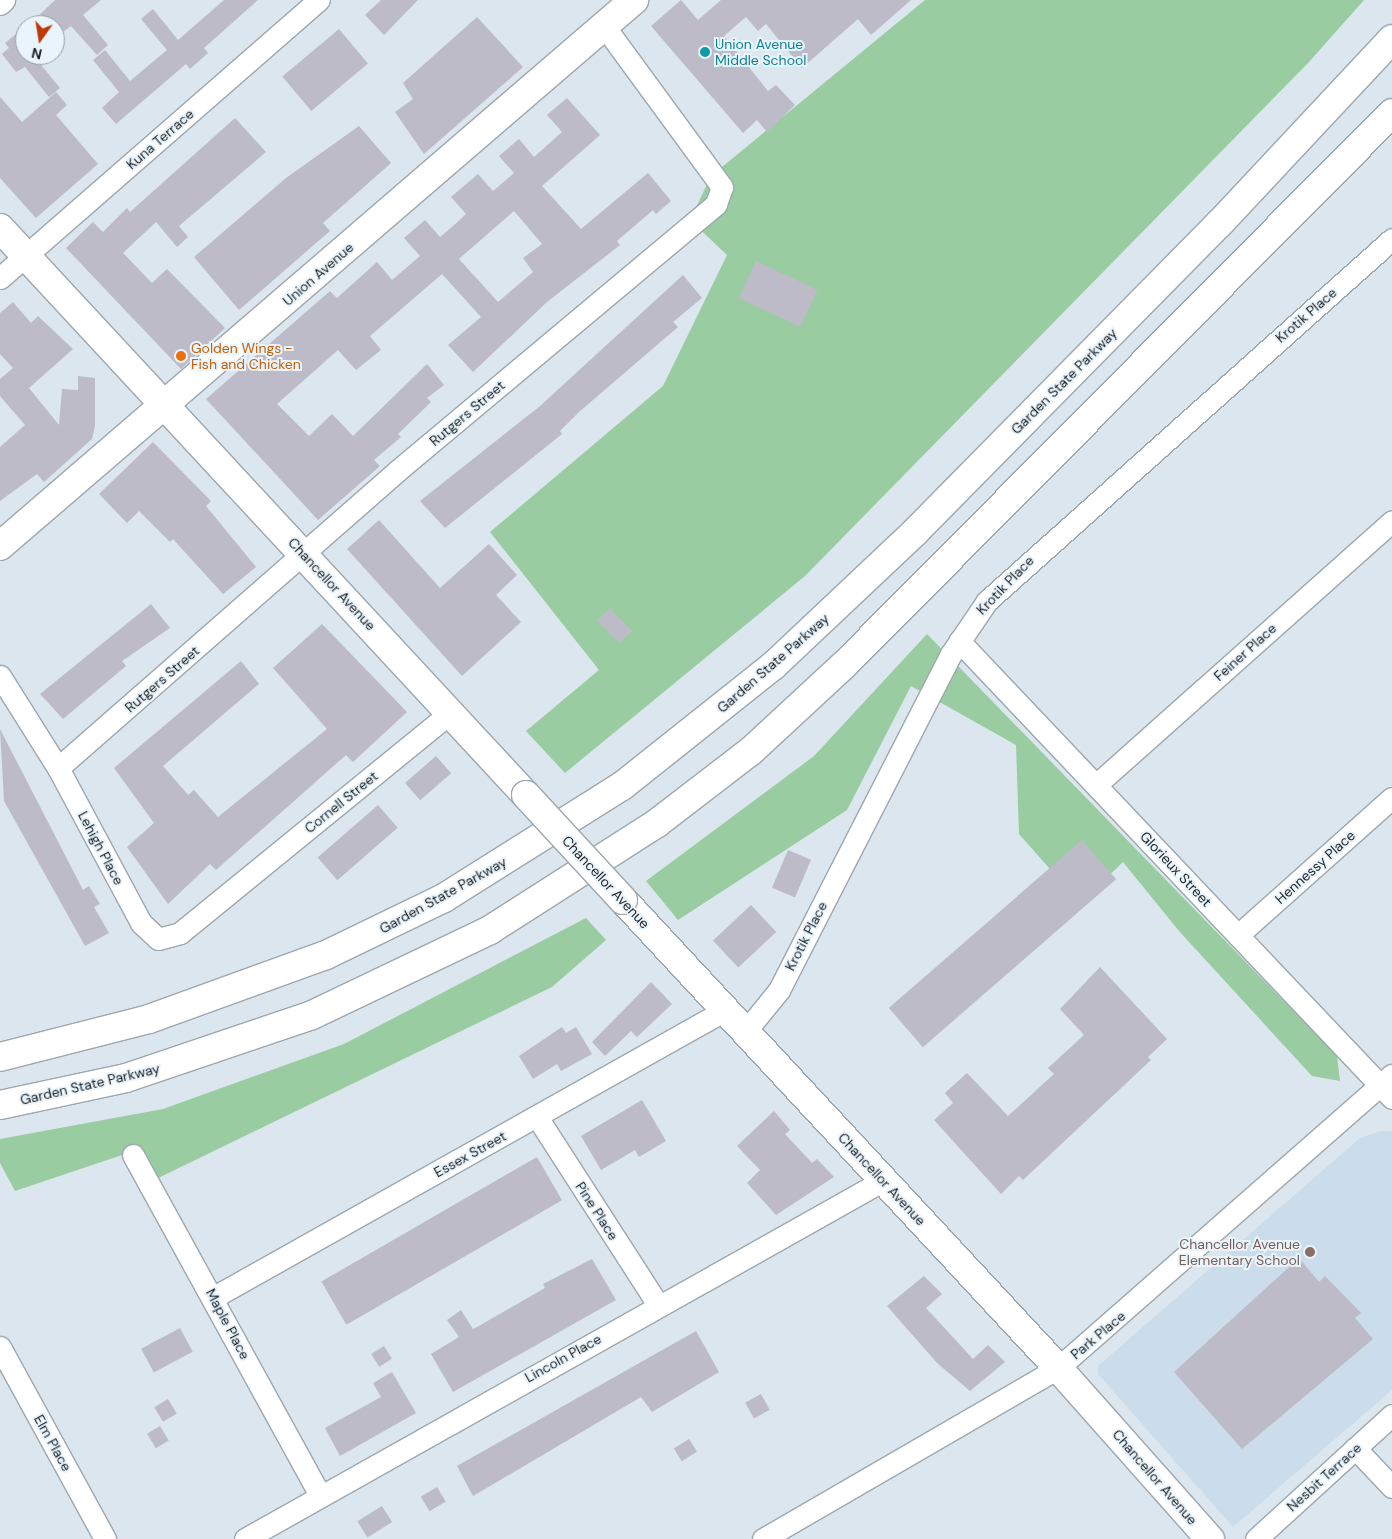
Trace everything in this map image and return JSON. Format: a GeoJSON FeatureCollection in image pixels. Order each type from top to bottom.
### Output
{"type":"FeatureCollection","features":[{"type":"Feature","properties":{"kind":"main road","name":"Union Avenue"},"geometry":{"type":"LineString","coordinates":[[0,546],[167,406],[607,15],[634,0]]}},
{"type":"Feature","properties":{"kind":"main road","name":"Garden State Parkway"},"geometry":{"type":"LineString","coordinates":[[0,1056],[149,1020],[326,955],[444,898],[622,786],[773,666],[902,544],[1219,224],[1392,39]]}},
{"type":"Feature","properties":{"kind":"main road","name":"Garden State Parkway"},"geometry":{"type":"LineString","coordinates":[[0,1104],[126,1078],[312,1015],[490,930],[657,823],[751,751],[845,664],[1392,113]]}},
{"type":"Feature","properties":{"kind":"main road","name":"Chancellor Avenue"},"geometry":{"type":"LineString","coordinates":[[0,228],[1058,1368],[1210,1539]]}},
{"type":"Feature","properties":{"kind":"street"},"geometry":{"type":"LineString","coordinates":[[0,4],[4,0]]}},
{"type":"Feature","properties":{"kind":"street","name":"Kuna Terrace"},"geometry":{"type":"LineString","coordinates":[[0,278],[319,0]]}},
{"type":"Feature","properties":{"kind":"street","name":"Rutgers Street"},"geometry":{"type":"LineString","coordinates":[[58,768],[305,555],[397,472],[716,204],[722,187],[607,15]]}},
{"type":"Feature","properties":{"kind":"street","name":"Krotik Place"},"geometry":{"type":"LineString","coordinates":[[745,1032],[779,990],[959,641],[987,601],[1026,562],[1392,239]]}},
{"type":"Feature","properties":{"kind":"street","name":"Feiner Place"},"geometry":{"type":"LineString","coordinates":[[1097,784],[1392,521]]}},
{"type":"Feature","properties":{"kind":"street","name":"Glorieux Street"},"geometry":{"type":"LineString","coordinates":[[959,641],[1097,784],[1238,935],[1388,1086]]}},
{"type":"Feature","properties":{"kind":"street","name":"Lehigh Place"},"geometry":{"type":"LineString","coordinates":[[0,676],[58,768],[141,923],[158,939],[180,933],[233,892]]}},
{"type":"Feature","properties":{"kind":"street","name":"Cornell Street"},"geometry":{"type":"LineString","coordinates":[[233,892],[450,713]]}},
{"type":"Feature","properties":{"kind":"street","name":"Hennessy Place"},"geometry":{"type":"LineString","coordinates":[[1238,935],[1392,798]]}},
{"type":"Feature","properties":{"kind":"street","name":"Essex Street"},"geometry":{"type":"LineString","coordinates":[[214,1297],[725,1010]]}},
{"type":"Feature","properties":{"kind":"street","name":"Park Place"},"geometry":{"type":"LineString","coordinates":[[763,1539],[1058,1368],[1388,1086]]}},
{"type":"Feature","properties":{"kind":"street","name":"Pine Place"},"geometry":{"type":"LineString","coordinates":[[537,1117],[658,1305]]}},
{"type":"Feature","properties":{"kind":"street","name":"Maple Place"},"geometry":{"type":"LineString","coordinates":[[133,1155],[214,1297],[319,1494]]}},
{"type":"Feature","properties":{"kind":"street","name":"Lincoln Place"},"geometry":{"type":"LineString","coordinates":[[245,1539],[319,1494],[884,1180]]}},
{"type":"Feature","properties":{"kind":"street","name":"Elm Place"},"geometry":{"type":"LineString","coordinates":[[0,1346],[105,1539]]}},
{"type":"Feature","properties":{"kind":"street","name":"Nesbit Terrace"},"geometry":{"type":"LineString","coordinates":[[1256,1539],[1392,1415]]}},
{"type":"Feature","properties":{"kind":"street"},"geometry":{"type":"LineString","coordinates":[[1355,1448],[1392,1487]]}},
{"type":"Feature","properties":{"kind":"shaded area","name":"Chancellor Avenue Elementary School"},"geometry":{"type":"Polygon","coordinates":[[[1380,1131],[1392,1131],[1392,1390],[1233,1527],[1098,1374],[1098,1366],[1360,1138],[1380,1131]]]}},
{"type":"Feature","properties":{"kind":"green space"},"geometry":{"type":"Polygon","coordinates":[[[925,0],[1364,0],[1309,62],[805,576],[565,773],[526,731],[599,670],[490,532],[663,386],[727,255],[690,220],[711,176],[925,0]]]}},
{"type":"Feature","properties":{"kind":"green space"},"geometry":{"type":"Polygon","coordinates":[[[927,634],[1337,1056],[1340,1081],[1312,1076],[1179,931],[1123,862],[1080,903],[1019,834],[1016,745],[911,686],[847,810],[678,920],[646,881],[814,756],[927,634]]]}},
{"type":"Feature","properties":{"kind":"green space"},"geometry":{"type":"Polygon","coordinates":[[[586,918],[606,940],[552,987],[148,1183],[134,1151],[15,1191],[0,1163],[0,1139],[163,1109],[344,1044],[586,918]]]}},
{"type":"Feature","properties":{"kind":"building"},"geometry":{"type":"Polygon","coordinates":[[[55,0],[101,0],[83,15],[108,45],[97,55],[71,26],[65,30],[65,15],[39,15],[55,0]]]}},
{"type":"Feature","properties":{"kind":"building"},"geometry":{"type":"Polygon","coordinates":[[[224,0],[258,0],[204,48],[208,53],[190,69],[186,64],[116,124],[102,108],[119,92],[93,60],[105,50],[130,81],[167,50],[141,19],[153,9],[178,40],[224,0]]]}},
{"type":"Feature","properties":{"kind":"building"},"geometry":{"type":"Polygon","coordinates":[[[381,0],[418,0],[384,35],[365,15],[381,0]]]}},
{"type":"Feature","properties":{"kind":"building","name":"Union Avenue Middle School"},"geometry":{"type":"Polygon","coordinates":[[[681,0],[698,20],[721,0],[911,0],[871,35],[858,19],[802,68],[766,24],[758,31],[746,17],[724,36],[768,91],[776,85],[795,105],[767,132],[757,120],[743,133],[651,26],[681,0]]]}},
{"type":"Feature","properties":{"kind":"building"},"geometry":{"type":"Polygon","coordinates":[[[477,17],[523,67],[424,154],[395,112],[413,99],[403,83],[477,17]]]}},
{"type":"Feature","properties":{"kind":"building"},"geometry":{"type":"Polygon","coordinates":[[[339,29],[368,63],[311,111],[282,77],[339,29]]]}},
{"type":"Feature","properties":{"kind":"building"},"geometry":{"type":"Polygon","coordinates":[[[15,35],[15,65],[41,65],[60,88],[49,97],[25,67],[16,72],[2,54],[9,48],[5,43],[15,35]]]}},
{"type":"Feature","properties":{"kind":"building"},"geometry":{"type":"Polygon","coordinates":[[[56,92],[67,105],[56,115],[98,164],[36,218],[0,178],[0,97],[22,122],[56,92]]]}},
{"type":"Feature","properties":{"kind":"building"},"geometry":{"type":"Polygon","coordinates":[[[567,98],[600,135],[542,186],[581,229],[648,173],[671,201],[656,214],[653,210],[617,241],[620,245],[547,302],[473,372],[448,345],[481,317],[442,274],[370,336],[381,350],[356,370],[338,350],[277,404],[309,436],[332,414],[353,436],[427,364],[444,385],[427,398],[431,402],[398,434],[401,437],[374,460],[380,466],[318,520],[206,399],[330,291],[337,298],[377,262],[392,280],[420,256],[404,238],[425,220],[440,237],[466,214],[451,197],[478,174],[493,191],[514,173],[499,156],[519,139],[534,157],[562,132],[547,115],[567,98]],[[514,211],[459,259],[498,302],[533,272],[523,258],[542,244],[514,211]]]}},
{"type":"Feature","properties":{"kind":"building"},"geometry":{"type":"Polygon","coordinates":[[[235,118],[266,152],[179,226],[188,237],[177,247],[156,222],[123,253],[152,283],[167,269],[225,328],[181,369],[66,248],[93,222],[103,232],[127,208],[130,212],[235,118]]]}},
{"type":"Feature","properties":{"kind":"building"},"geometry":{"type":"Polygon","coordinates":[[[359,126],[391,163],[323,223],[330,231],[239,310],[194,257],[286,178],[359,126]]]}},
{"type":"Feature","properties":{"kind":"building"},"geometry":{"type":"Polygon","coordinates":[[[756,261],[818,290],[800,327],[739,298],[756,261]]]}},
{"type":"Feature","properties":{"kind":"building"},"geometry":{"type":"Polygon","coordinates":[[[683,275],[702,298],[673,322],[678,327],[579,412],[560,431],[562,434],[445,528],[420,501],[540,406],[683,275]]]}},
{"type":"Feature","properties":{"kind":"building"},"geometry":{"type":"Polygon","coordinates":[[[13,302],[31,323],[38,316],[73,349],[29,388],[59,425],[62,389],[78,390],[78,376],[95,378],[95,426],[92,439],[44,482],[37,474],[0,501],[0,447],[25,425],[0,396],[0,379],[13,368],[0,354],[0,313],[13,302]]]}},
{"type":"Feature","properties":{"kind":"building"},"geometry":{"type":"Polygon","coordinates":[[[153,442],[211,501],[206,506],[256,567],[223,594],[173,539],[170,542],[139,511],[127,523],[99,494],[153,442]]]}},
{"type":"Feature","properties":{"kind":"building"},"geometry":{"type":"Polygon","coordinates":[[[379,520],[440,588],[489,544],[517,575],[496,595],[521,622],[462,676],[347,549],[379,520]]]}},
{"type":"Feature","properties":{"kind":"building"},"geometry":{"type":"Polygon","coordinates":[[[151,604],[170,628],[122,661],[126,666],[63,719],[40,694],[151,604]]]}},
{"type":"Feature","properties":{"kind":"building"},"geometry":{"type":"Polygon","coordinates":[[[610,608],[632,631],[619,644],[597,621],[610,608]]]}},
{"type":"Feature","properties":{"kind":"building"},"geometry":{"type":"Polygon","coordinates":[[[322,624],[407,712],[353,762],[346,755],[216,870],[210,864],[168,904],[127,847],[154,823],[114,768],[241,661],[259,684],[163,766],[188,795],[194,790],[218,817],[327,729],[273,668],[322,624]]]}},
{"type":"Feature","properties":{"kind":"building"},"geometry":{"type":"Polygon","coordinates":[[[0,729],[83,890],[89,886],[100,904],[94,907],[109,933],[85,946],[4,801],[0,729]]]}},
{"type":"Feature","properties":{"kind":"building"},"geometry":{"type":"Polygon","coordinates":[[[436,756],[451,773],[420,800],[405,783],[436,756]]]}},
{"type":"Feature","properties":{"kind":"building"},"geometry":{"type":"Polygon","coordinates":[[[378,805],[398,828],[337,880],[318,857],[378,805]]]}},
{"type":"Feature","properties":{"kind":"building"},"geometry":{"type":"Polygon","coordinates":[[[1082,840],[1116,879],[923,1047],[889,1008],[1082,840]]]}},
{"type":"Feature","properties":{"kind":"building"},"geometry":{"type":"Polygon","coordinates":[[[788,850],[811,860],[795,898],[772,888],[788,850]]]}},
{"type":"Feature","properties":{"kind":"building"},"geometry":{"type":"Polygon","coordinates":[[[751,905],[776,932],[738,968],[713,940],[751,905]]]}},
{"type":"Feature","properties":{"kind":"building"},"geometry":{"type":"Polygon","coordinates":[[[1100,967],[1167,1039],[1148,1057],[1151,1060],[1023,1180],[1019,1176],[1001,1194],[934,1120],[953,1103],[945,1093],[967,1073],[1008,1116],[1054,1074],[1048,1068],[1084,1035],[1060,1009],[1100,967]]]}},
{"type":"Feature","properties":{"kind":"building"},"geometry":{"type":"Polygon","coordinates":[[[651,982],[672,1004],[637,1037],[631,1031],[605,1056],[592,1042],[651,982]]]}},
{"type":"Feature","properties":{"kind":"building"},"geometry":{"type":"Polygon","coordinates":[[[562,1027],[566,1033],[576,1027],[592,1054],[561,1071],[557,1064],[533,1079],[519,1056],[562,1027]]]}},
{"type":"Feature","properties":{"kind":"building"},"geometry":{"type":"Polygon","coordinates":[[[642,1100],[666,1141],[639,1157],[635,1150],[601,1170],[581,1136],[642,1100]]]}},
{"type":"Feature","properties":{"kind":"building"},"geometry":{"type":"Polygon","coordinates":[[[774,1111],[790,1130],[785,1134],[812,1163],[817,1159],[834,1177],[776,1215],[747,1183],[760,1170],[737,1146],[774,1111]]]}},
{"type":"Feature","properties":{"kind":"building"},"geometry":{"type":"Polygon","coordinates":[[[537,1157],[562,1200],[346,1325],[321,1282],[537,1157]]]}},
{"type":"Feature","properties":{"kind":"building"},"geometry":{"type":"Polygon","coordinates":[[[1299,1258],[1319,1282],[1325,1276],[1361,1313],[1355,1318],[1373,1339],[1242,1449],[1174,1372],[1299,1258]]]}},
{"type":"Feature","properties":{"kind":"building"},"geometry":{"type":"Polygon","coordinates":[[[592,1259],[616,1300],[453,1392],[431,1354],[459,1337],[447,1320],[461,1310],[473,1329],[545,1288],[543,1284],[592,1259]]]}},
{"type":"Feature","properties":{"kind":"building"},"geometry":{"type":"Polygon","coordinates":[[[924,1276],[942,1294],[926,1308],[973,1359],[988,1345],[1005,1362],[970,1391],[937,1363],[887,1306],[924,1276]]]}},
{"type":"Feature","properties":{"kind":"building"},"geometry":{"type":"Polygon","coordinates":[[[180,1328],[193,1352],[154,1372],[141,1349],[180,1328]]]}},
{"type":"Feature","properties":{"kind":"building"},"geometry":{"type":"Polygon","coordinates":[[[696,1331],[719,1372],[652,1412],[641,1397],[473,1496],[457,1466],[696,1331]]]}},
{"type":"Feature","properties":{"kind":"building"},"geometry":{"type":"Polygon","coordinates":[[[384,1346],[392,1359],[379,1367],[371,1354],[384,1346]]]}},
{"type":"Feature","properties":{"kind":"building"},"geometry":{"type":"Polygon","coordinates":[[[392,1372],[416,1413],[340,1456],[325,1428],[381,1397],[373,1383],[392,1372]]]}},
{"type":"Feature","properties":{"kind":"building"},"geometry":{"type":"Polygon","coordinates":[[[761,1394],[770,1410],[754,1418],[745,1403],[761,1394]]]}},
{"type":"Feature","properties":{"kind":"building"},"geometry":{"type":"Polygon","coordinates":[[[168,1399],[177,1414],[163,1422],[154,1407],[168,1399]]]}},
{"type":"Feature","properties":{"kind":"building"},"geometry":{"type":"Polygon","coordinates":[[[160,1426],[169,1441],[156,1448],[147,1434],[160,1426]]]}},
{"type":"Feature","properties":{"kind":"building"},"geometry":{"type":"Polygon","coordinates":[[[689,1439],[697,1452],[682,1461],[674,1449],[689,1439]]]}},
{"type":"Feature","properties":{"kind":"building"},"geometry":{"type":"Polygon","coordinates":[[[437,1487],[446,1502],[429,1511],[421,1497],[437,1487]]]}},
{"type":"Feature","properties":{"kind":"building"},"geometry":{"type":"Polygon","coordinates":[[[382,1506],[392,1522],[367,1537],[357,1521],[382,1506]]]}},
{"type":"Feature","properties":{"kind":"place","name":"Union Avenue Middle School"},"geometry":{"type":"Point","coordinates":[705,52]}},
{"type":"Feature","properties":{"kind":"place","name":"Golden Wings - Fish and Chicken"},"geometry":{"type":"Point","coordinates":[181,356]}},
{"type":"Feature","properties":{"kind":"place","name":"Chancellor Avenue Elementary School"},"geometry":{"type":"Point","coordinates":[1310,1252]}}]}
